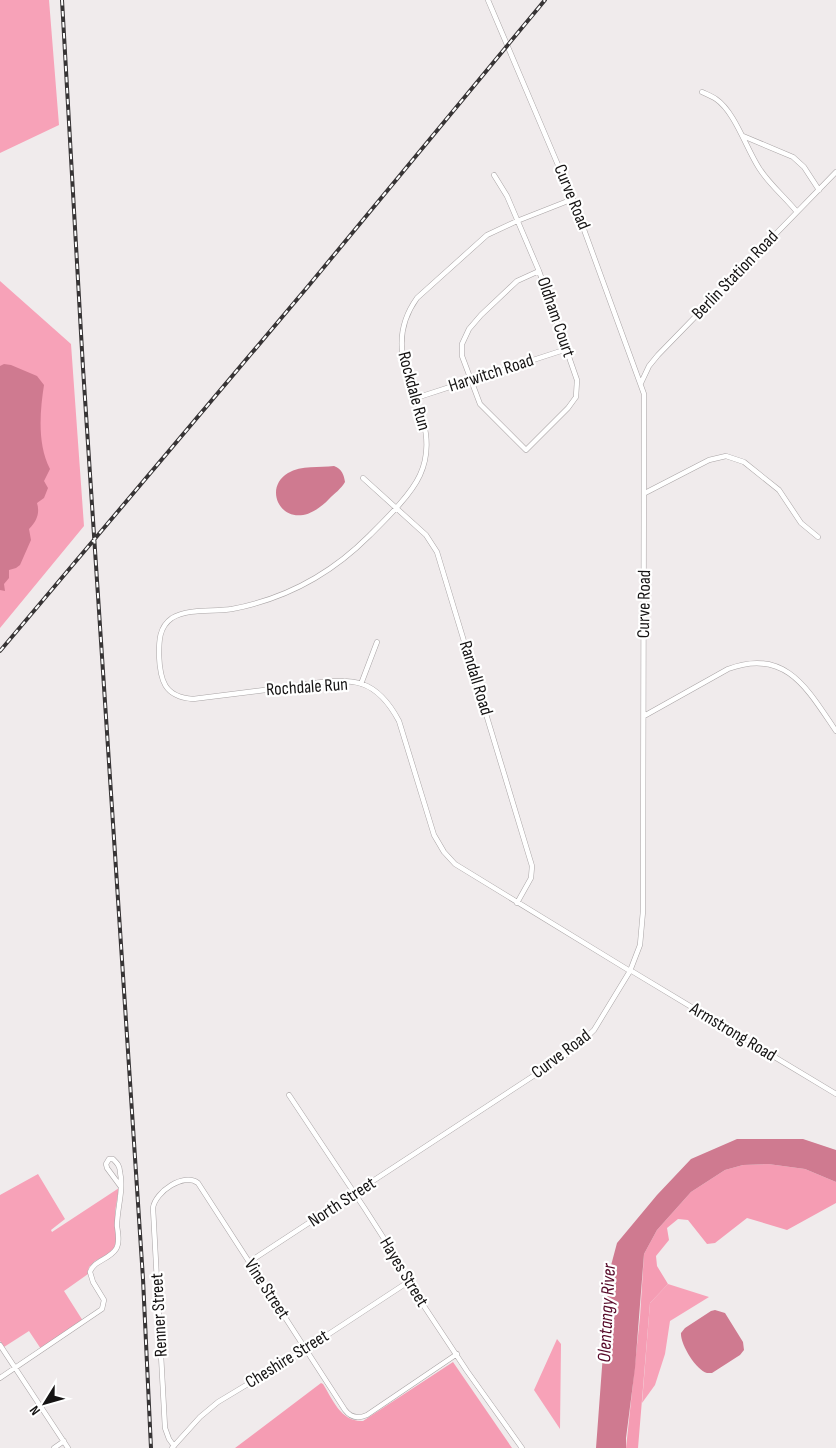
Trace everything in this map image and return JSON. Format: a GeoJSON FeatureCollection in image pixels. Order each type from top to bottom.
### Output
{"type":"FeatureCollection","features":[{"type":"Feature","properties":{"kind":"street","name":"Curve Road"},"geometry":{"type":"LineString","coordinates":[[434,1141],[580,1044],[594,1030],[638,954],[643,929],[644,394],[573,199],[488,0]]}},
{"type":"Feature","properties":{"kind":"street"},"geometry":{"type":"LineString","coordinates":[[702,92],[716,99],[724,106],[743,136],[760,170],[797,212]]}},
{"type":"Feature","properties":{"kind":"street"},"geometry":{"type":"LineString","coordinates":[[743,136],[793,157],[804,167],[819,190]]}},
{"type":"Feature","properties":{"kind":"street","name":"Berlin Station Road"},"geometry":{"type":"LineString","coordinates":[[641,383],[649,366],[658,355],[836,172]]}},
{"type":"Feature","properties":{"kind":"street","name":"Oldham Court"},"geometry":{"type":"LineString","coordinates":[[470,380],[480,404],[526,450],[568,408],[576,397],[577,380],[539,271],[507,196],[494,175]]}},
{"type":"Feature","properties":{"kind":"street","name":"Rockdale Run"},"geometry":{"type":"LineString","coordinates":[[369,536],[412,490],[421,474],[426,452],[426,430],[404,365],[401,339],[403,326],[410,308],[417,298],[487,236],[517,221],[573,199]]}},
{"type":"Feature","properties":{"kind":"street"},"geometry":{"type":"LineString","coordinates":[[470,380],[462,356],[462,344],[469,329],[517,281],[539,271]]}},
{"type":"Feature","properties":{"kind":"street","name":"Harwitch Road"},"geometry":{"type":"LineString","coordinates":[[416,398],[567,349]]}},
{"type":"Feature","properties":{"kind":"street"},"geometry":{"type":"LineString","coordinates":[[645,493],[709,460],[726,456],[744,462],[779,490],[801,523],[818,537]]}},
{"type":"Feature","properties":{"kind":"street","name":"Randall Road"},"geometry":{"type":"LineString","coordinates":[[364,478],[432,543],[437,552],[532,866],[531,878],[518,902]]}},
{"type":"Feature","properties":{"kind":"street","name":"Rochdale Run"},"geometry":{"type":"LineString","coordinates":[[369,536],[341,563],[302,587],[270,600],[231,609],[183,614],[172,618],[163,628],[158,638],[160,674],[164,683],[173,694],[193,699],[335,681],[362,684],[382,696],[392,708],[399,721],[434,835],[444,852],[455,864],[630,970]]}},
{"type":"Feature","properties":{"kind":"street"},"geometry":{"type":"LineString","coordinates":[[362,684],[377,642]]}},
{"type":"Feature","properties":{"kind":"street"},"geometry":{"type":"LineString","coordinates":[[644,716],[728,669],[737,665],[757,663],[777,667],[795,677],[808,691],[836,731]]}},
{"type":"Feature","properties":{"kind":"street","name":"Armstrong Road"},"geometry":{"type":"LineString","coordinates":[[630,970],[836,1094]]}},
{"type":"Feature","properties":{"kind":"street","name":"Hayes Street"},"geometry":{"type":"LineString","coordinates":[[289,1095],[399,1262],[408,1282],[522,1448]]}},
{"type":"Feature","properties":{"kind":"street","name":"North Street"},"geometry":{"type":"LineString","coordinates":[[249,1262],[434,1141]]}},
{"type":"Feature","properties":{"kind":"street"},"geometry":{"type":"LineString","coordinates":[[0,1378],[98,1313],[104,1306],[104,1300],[90,1277],[91,1267],[116,1250],[118,1241],[117,1213],[121,1187],[120,1169],[113,1159],[109,1159],[106,1164],[107,1168],[121,1187]]}},
{"type":"Feature","properties":{"kind":"street","name":"Vine Street"},"geometry":{"type":"LineString","coordinates":[[171,1186],[187,1179],[198,1183],[346,1410],[354,1417],[367,1415],[457,1354]]}},
{"type":"Feature","properties":{"kind":"street","name":"Renner Street"},"geometry":{"type":"LineString","coordinates":[[171,1186],[155,1200],[153,1208],[165,1428],[174,1447]]}},
{"type":"Feature","properties":{"kind":"street","name":"Cheshire Street"},"geometry":{"type":"LineString","coordinates":[[174,1447],[194,1423],[211,1407],[306,1349],[408,1282]]}},
{"type":"Feature","properties":{"kind":"street"},"geometry":{"type":"LineString","coordinates":[[0,1345],[68,1448]]}},
{"type":"Feature","properties":{"kind":"street"},"geometry":{"type":"LineString","coordinates":[[54,1448],[64,1442]]}},
{"type":"Feature","properties":{"kind":"shaded area"},"geometry":{"type":"Polygon","coordinates":[[[0,0],[49,0],[59,125],[0,153],[0,0]]]}},
{"type":"Feature","properties":{"kind":"shaded area"},"geometry":{"type":"Polygon","coordinates":[[[0,281],[71,344],[84,526],[0,628],[0,281]]]}},
{"type":"Feature","properties":{"kind":"shaded area"},"geometry":{"type":"Polygon","coordinates":[[[768,1164],[805,1169],[836,1182],[836,1203],[787,1230],[747,1218],[715,1243],[707,1244],[688,1220],[678,1219],[667,1228],[669,1240],[656,1256],[657,1266],[668,1284],[650,1303],[638,1448],[626,1448],[640,1317],[644,1254],[657,1230],[691,1192],[725,1170],[743,1165],[768,1164]]]}},
{"type":"Feature","properties":{"kind":"shaded area"},"geometry":{"type":"Polygon","coordinates":[[[38,1174],[65,1219],[51,1230],[52,1232],[119,1188],[115,1212],[117,1239],[114,1248],[108,1254],[95,1261],[89,1267],[88,1274],[64,1291],[83,1321],[41,1349],[29,1331],[4,1347],[0,1341],[0,1195],[38,1174]]]}},
{"type":"Feature","properties":{"kind":"shaded area"},"geometry":{"type":"Polygon","coordinates":[[[668,1284],[709,1297],[670,1321],[665,1354],[655,1385],[642,1403],[650,1303],[668,1284]]]}},
{"type":"Feature","properties":{"kind":"shaded area"},"geometry":{"type":"Polygon","coordinates":[[[557,1339],[561,1344],[560,1429],[534,1390],[557,1339]]]}},
{"type":"Feature","properties":{"kind":"shaded area"},"geometry":{"type":"Polygon","coordinates":[[[453,1362],[512,1448],[235,1448],[321,1383],[343,1414],[349,1418],[363,1421],[453,1362]]]}},
{"type":"Feature","properties":{"kind":"water"},"geometry":{"type":"Polygon","coordinates":[[[4,364],[37,376],[44,385],[41,406],[41,438],[50,469],[44,481],[48,488],[44,498],[37,503],[37,517],[29,529],[31,540],[20,565],[9,570],[9,578],[4,584],[5,591],[0,590],[0,366],[4,364]]]}},
{"type":"Feature","properties":{"kind":"water"},"geometry":{"type":"Polygon","coordinates":[[[334,466],[342,472],[345,482],[340,489],[315,511],[302,515],[291,514],[282,508],[277,500],[276,491],[280,481],[288,473],[305,468],[334,466]]]}},
{"type":"Feature","properties":{"kind":"water","name":"Olentangy River"},"geometry":{"type":"Polygon","coordinates":[[[737,1139],[803,1139],[836,1150],[836,1182],[805,1169],[768,1164],[743,1165],[725,1170],[691,1192],[657,1230],[644,1254],[635,1368],[626,1448],[596,1448],[609,1273],[617,1243],[657,1195],[691,1159],[737,1139]]]}},
{"type":"Feature","properties":{"kind":"water"},"geometry":{"type":"Polygon","coordinates":[[[715,1310],[725,1313],[743,1342],[744,1350],[740,1355],[712,1373],[707,1373],[698,1367],[690,1356],[681,1338],[681,1333],[685,1328],[715,1310]]]}},
{"type":"Feature","properties":{"kind":"railway"},"geometry":{"type":"LineString","coordinates":[[62,0],[83,368],[143,1279],[151,1448]]}},
{"type":"Feature","properties":{"kind":"railway"},"geometry":{"type":"LineString","coordinates":[[0,651],[310,284],[545,0]]}}]}
